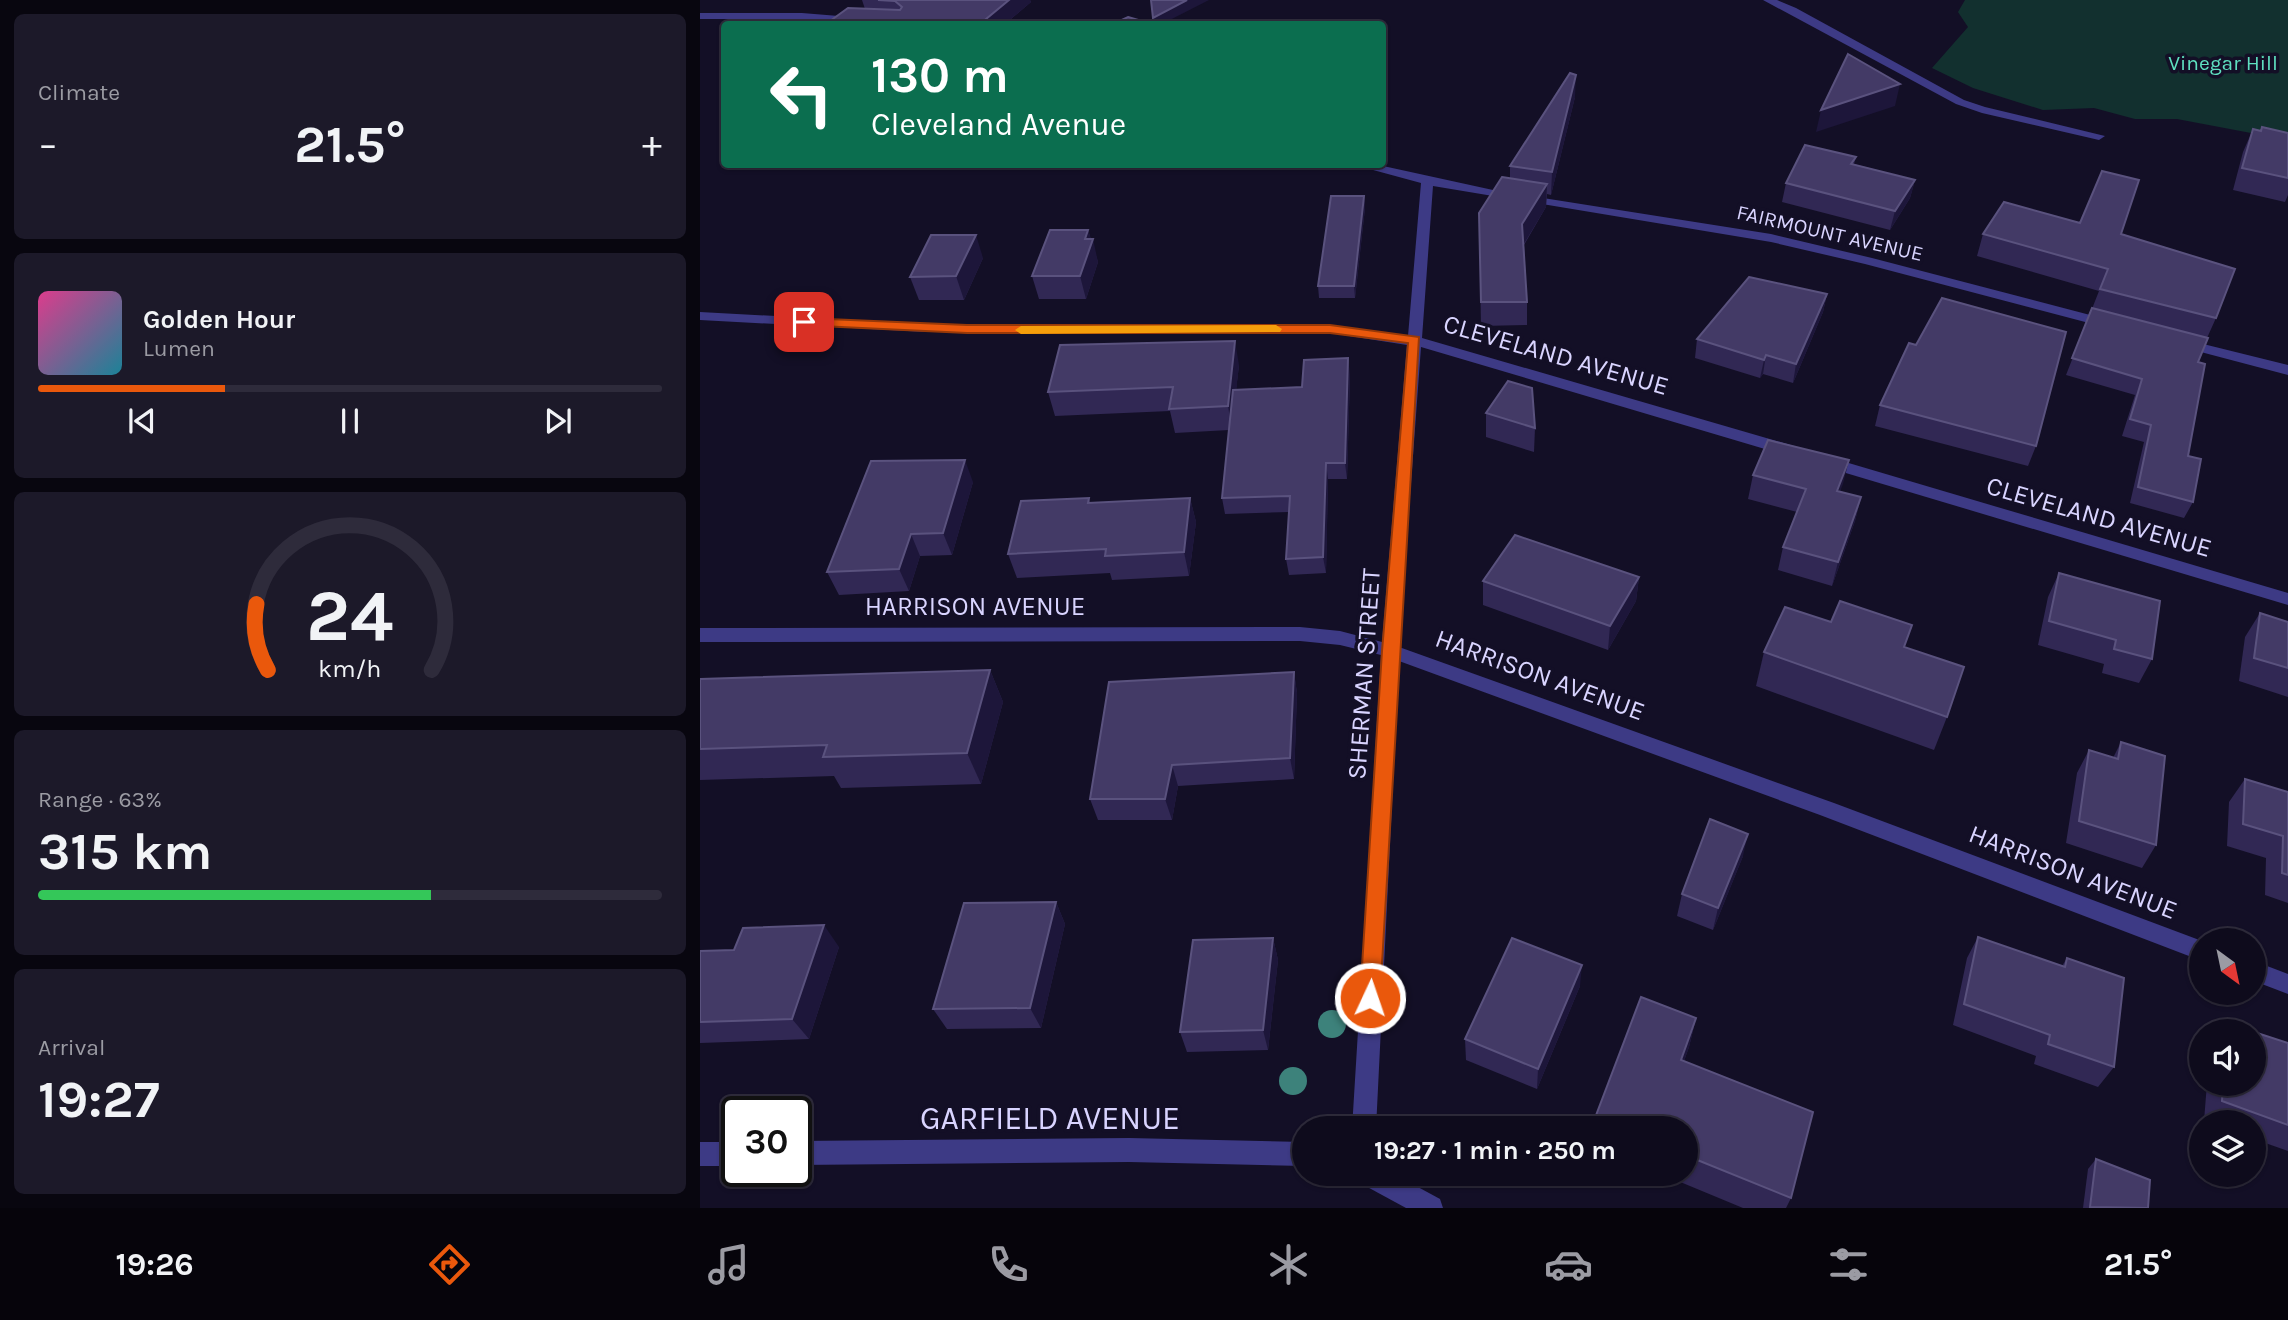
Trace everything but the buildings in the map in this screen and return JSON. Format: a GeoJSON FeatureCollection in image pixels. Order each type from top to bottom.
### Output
{"type":"FeatureCollection","features":[{"type":"Feature","properties":{"kind":"street"},"geometry":{"type":"LineString","coordinates":[[1768,0],[1792,10],[1960,102],[2099,136]]}},
{"type":"Feature","properties":{"kind":"street"},"geometry":{"type":"LineString","coordinates":[[700,16],[802,16],[863,21]]}},
{"type":"Feature","properties":{"kind":"street","name":"FAIRMOUNT AVENUE"},"geometry":{"type":"LineString","coordinates":[[1373,168],[1427,181],[1725,230],[1858,259],[2121,327]]}},
{"type":"Feature","properties":{"kind":"street","name":"SHERMAN STREET"},"geometry":{"type":"LineString","coordinates":[[1365,1116],[1390,651],[1427,181]]}},
{"type":"Feature","properties":{"kind":"street","name":"CLEVELAND AVENUE"},"geometry":{"type":"LineString","coordinates":[[700,316],[926,328],[1330,329],[1414,340],[2288,598]]}},
{"type":"Feature","properties":{"kind":"street"},"geometry":{"type":"LineString","coordinates":[[2173,341],[2288,370]]}},
{"type":"Feature","properties":{"kind":"street","name":"HARRISON AVENUE"},"geometry":{"type":"LineString","coordinates":[[700,635],[1300,634],[1340,638],[1390,651],[1828,809],[2189,946]]}},
{"type":"Feature","properties":{"kind":"street"},"geometry":{"type":"LineString","coordinates":[[2266,976],[2288,984]]}},
{"type":"Feature","properties":{"kind":"street","name":"GARFIELD AVENUE"},"geometry":{"type":"LineString","coordinates":[[812,1153],[1129,1150],[1292,1154]]}},
{"type":"Feature","properties":{"kind":"street"},"geometry":{"type":"LineString","coordinates":[[700,1154],[721,1154]]}},
{"type":"Feature","properties":{"kind":"street"},"geometry":{"type":"LineString","coordinates":[[1391,1186],[1431,1208]]}},
{"type":"Feature","properties":{"kind":"green space","name":"Vinegar Hill"},"geometry":{"type":"Polygon","coordinates":[[[1965,0],[2288,0],[2288,140],[2177,119],[2135,119],[2094,108],[2043,110],[1973,88],[1932,68],[1968,27],[1958,12],[1965,0]]]}},
{"type":"Feature","properties":{"kind":"slow traffic"},"geometry":{"type":"LineString","coordinates":[[1021,330],[1276,329]]}},
{"type":"Feature","properties":{"kind":"route"},"geometry":{"type":"LineString","coordinates":[[804,322],[967,329],[1330,329],[1414,340],[1390,651],[1370,998]]}}]}
